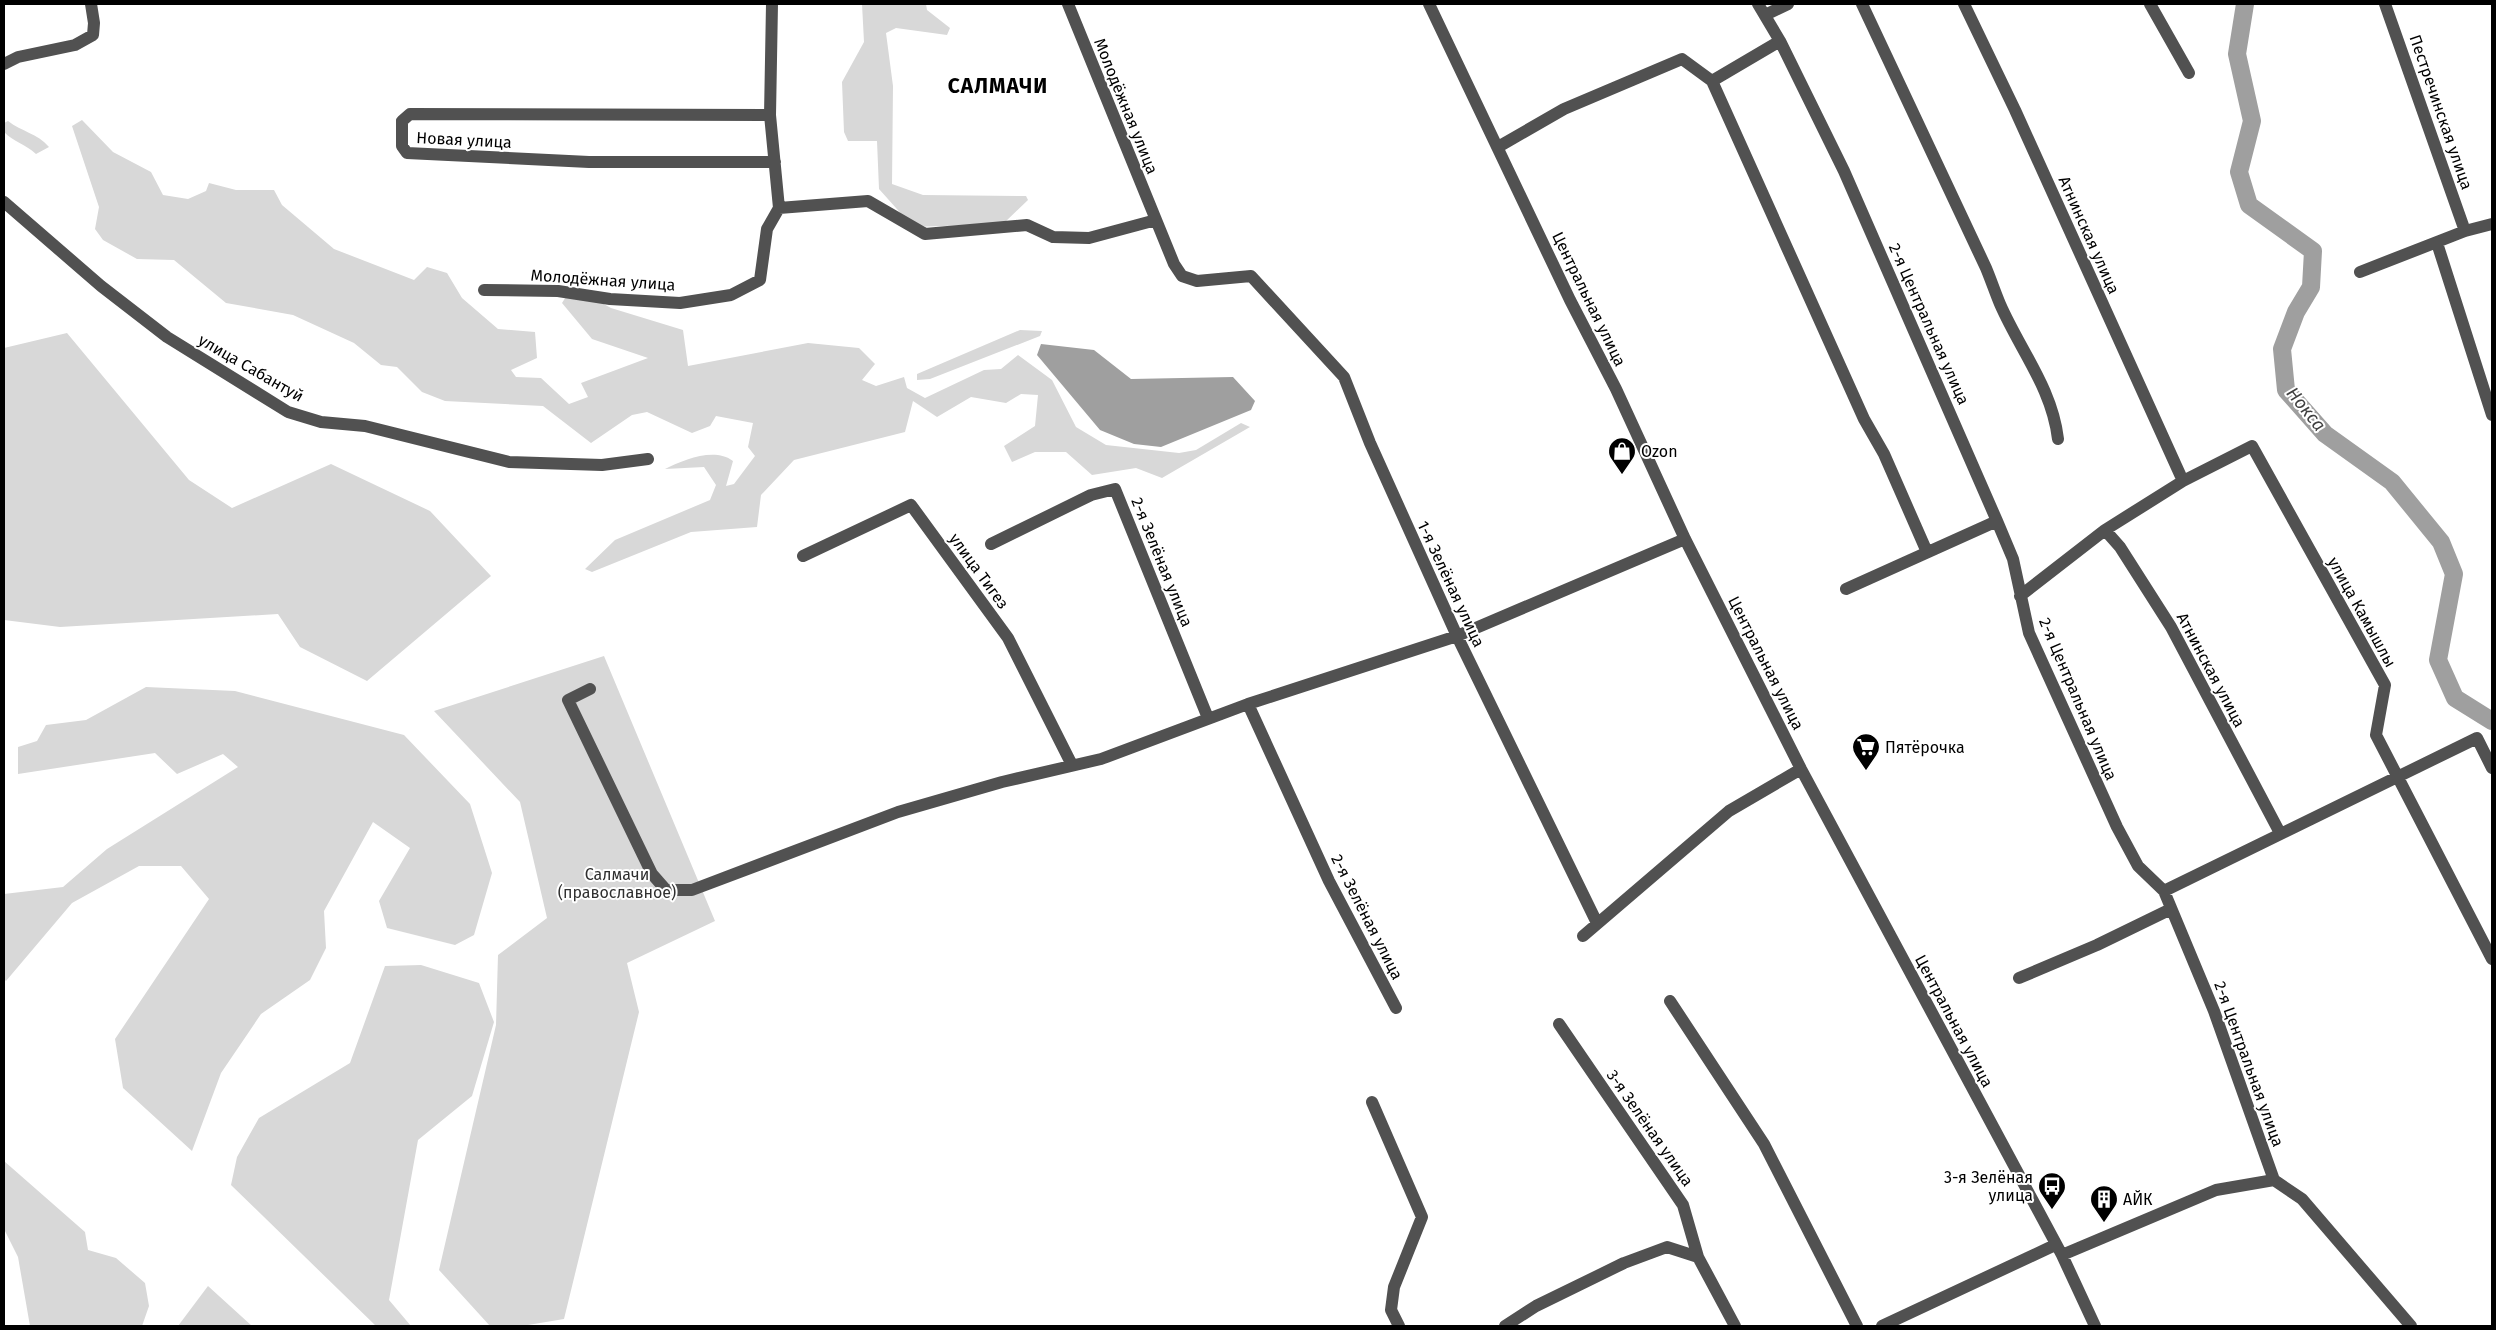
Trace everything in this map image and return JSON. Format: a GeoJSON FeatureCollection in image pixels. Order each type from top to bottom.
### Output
{"type":"FeatureCollection","features":[{"type":"Feature","properties":{"kind":"street"},"geometry":{"type":"LineString","coordinates":[[4,64],[18,57],[75,45],[92,35],[94,23],[91,4]]}},
{"type":"Feature","properties":{"kind":"street"},"geometry":{"type":"LineString","coordinates":[[772,4],[770,115],[778,208],[868,201],[925,234],[1027,225],[1053,237],[1088,238],[1156,220]]}},
{"type":"Feature","properties":{"kind":"street","name":"Молодёжная улица"},"geometry":{"type":"LineString","coordinates":[[1068,4],[1174,264],[1182,276],[1197,281],[1251,276]]}},
{"type":"Feature","properties":{"kind":"street","name":"Центральная улица"},"geometry":{"type":"LineString","coordinates":[[1429,4],[1570,300],[1616,389],[1685,539],[1802,769],[2058,1250],[2095,1326]]}},
{"type":"Feature","properties":{"kind":"street","name":"2-я Центральная улица"},"geometry":{"type":"LineString","coordinates":[[1758,4],[1780,41],[1844,171],[1997,521],[2013,559],[2029,633],[2106,806],[2138,866],[2164,892],[2214,1011],[2274,1180]]}},
{"type":"Feature","properties":{"kind":"street"},"geometry":{"type":"LineString","coordinates":[[1765,15],[1788,4]]}},
{"type":"Feature","properties":{"kind":"street"},"geometry":{"type":"LineString","coordinates":[[1862,4],[1986,268],[2000,305],[2045,388],[2056,416],[2058,439]]}},
{"type":"Feature","properties":{"kind":"street","name":"Атнинская улица"},"geometry":{"type":"LineString","coordinates":[[1964,4],[2015,110],[2183,481]]}},
{"type":"Feature","properties":{"kind":"street"},"geometry":{"type":"LineString","coordinates":[[2150,4],[2189,73]]}},
{"type":"Feature","properties":{"kind":"street","name":"Пестречинская улица"},"geometry":{"type":"LineString","coordinates":[[2385,4],[2465,232]]}},
{"type":"Feature","properties":{"kind":"street"},"geometry":{"type":"LineString","coordinates":[[1712,81],[1780,41]]}},
{"type":"Feature","properties":{"kind":"street"},"geometry":{"type":"LineString","coordinates":[[1498,147],[1564,109],[1682,59],[1712,81],[1860,410],[1884,454],[1927,552]]}},
{"type":"Feature","properties":{"kind":"street","name":"Новая улица"},"geometry":{"type":"LineString","coordinates":[[770,115],[410,114],[402,121],[402,146],[407,153],[589,162],[774,162]]}},
{"type":"Feature","properties":{"kind":"street","name":"улица Сабантуй"},"geometry":{"type":"LineString","coordinates":[[4,202],[101,286],[168,337],[288,412],[321,422],[364,426],[509,462],[602,465],[648,460]]}},
{"type":"Feature","properties":{"kind":"street","name":"Молодёжная улица"},"geometry":{"type":"LineString","coordinates":[[484,290],[558,291],[610,299],[680,303],[731,295],[760,280],[767,229],[778,208]]}},
{"type":"Feature","properties":{"kind":"street"},"geometry":{"type":"LineString","coordinates":[[2360,272],[2465,232],[2492,224]]}},
{"type":"Feature","properties":{"kind":"street"},"geometry":{"type":"LineString","coordinates":[[2437,243],[2492,415]]}},
{"type":"Feature","properties":{"kind":"street","name":"1-я Зелёная улица"},"geometry":{"type":"LineString","coordinates":[[1251,276],[1344,377],[1370,443],[1457,636],[1597,923]]}},
{"type":"Feature","properties":{"kind":"street","name":"улица Камышлы"},"geometry":{"type":"LineString","coordinates":[[2183,481],[2252,446],[2384,685],[2376,735],[2492,959]]}},
{"type":"Feature","properties":{"kind":"street"},"geometry":{"type":"LineString","coordinates":[[2020,596],[2105,530],[2183,481]]}},
{"type":"Feature","properties":{"kind":"street","name":"2-я Зелёная улица"},"geometry":{"type":"LineString","coordinates":[[991,544],[1091,495],[1115,489],[1208,718]]}},
{"type":"Feature","properties":{"kind":"street","name":"улица Тигез"},"geometry":{"type":"LineString","coordinates":[[803,556],[911,505],[1008,638],[1072,765]]}},
{"type":"Feature","properties":{"kind":"street"},"geometry":{"type":"LineString","coordinates":[[1846,589],[1997,521]]}},
{"type":"Feature","properties":{"kind":"street","name":"Атнинская улица"},"geometry":{"type":"LineString","coordinates":[[2105,530],[2120,546],[2171,627],[2280,833]]}},
{"type":"Feature","properties":{"kind":"street"},"geometry":{"type":"LineString","coordinates":[[590,689],[568,700],[652,874],[666,890],[692,890],[898,812],[1072,765],[1102,759],[1248,704],[1457,636],[1685,539]]}},
{"type":"Feature","properties":{"kind":"street","name":"2-я Зелёная улица"},"geometry":{"type":"LineString","coordinates":[[1248,704],[1329,881],[1396,1008]]}},
{"type":"Feature","properties":{"kind":"street"},"geometry":{"type":"LineString","coordinates":[[2164,892],[2280,833],[2398,778],[2476,738],[2492,768]]}},
{"type":"Feature","properties":{"kind":"street"},"geometry":{"type":"LineString","coordinates":[[1582,936],[1729,811],[1802,769]]}},
{"type":"Feature","properties":{"kind":"street"},"geometry":{"type":"LineString","coordinates":[[2019,978],[2097,945],[2171,909]]}},
{"type":"Feature","properties":{"kind":"street"},"geometry":{"type":"LineString","coordinates":[[1670,1001],[1764,1144],[1858,1326]]}},
{"type":"Feature","properties":{"kind":"street","name":"3-я Зелёная улица"},"geometry":{"type":"LineString","coordinates":[[1559,1024],[1683,1205],[1698,1257],[1735,1326]]}},
{"type":"Feature","properties":{"kind":"street"},"geometry":{"type":"LineString","coordinates":[[1372,1102],[1422,1217],[1394,1287],[1392,1310],[1399,1326]]}},
{"type":"Feature","properties":{"kind":"street"},"geometry":{"type":"LineString","coordinates":[[1882,1326],[2058,1250],[2216,1190],[2274,1180],[2302,1199],[2411,1326]]}},
{"type":"Feature","properties":{"kind":"street"},"geometry":{"type":"LineString","coordinates":[[1505,1326],[1536,1306],[1624,1262],[1667,1247],[1698,1257]]}},
{"type":"Feature","properties":{"kind":"green space"},"geometry":{"type":"Polygon","coordinates":[[[862,4],[926,4],[927,10],[950,28],[947,35],[896,28],[886,33],[893,86],[892,184],[923,195],[1026,196],[1028,200],[1003,224],[913,227],[879,189],[877,141],[848,141],[844,132],[842,82],[864,42],[862,4]]]}},
{"type":"Feature","properties":{"kind":"green space"},"geometry":{"type":"Polygon","coordinates":[[[82,120],[113,152],[151,172],[163,195],[188,199],[206,191],[209,183],[236,190],[274,190],[282,205],[334,249],[414,280],[427,267],[447,273],[462,298],[498,329],[535,332],[537,358],[511,370],[516,377],[541,378],[569,404],[588,397],[581,383],[648,358],[592,339],[562,303],[569,292],[580,291],[611,308],[683,330],[688,366],[808,343],[859,348],[875,364],[862,380],[876,386],[904,377],[907,388],[925,398],[984,370],[1001,369],[1018,355],[1052,380],[1076,427],[1106,445],[1179,453],[1196,450],[1241,423],[1250,427],[1162,478],[1136,468],[1092,475],[1066,452],[1035,452],[1012,462],[1004,446],[1035,426],[1038,395],[1021,394],[1006,403],[971,397],[937,417],[913,401],[905,432],[794,460],[761,495],[757,527],[691,532],[592,572],[585,569],[615,540],[710,500],[716,485],[704,467],[665,469],[699,456],[717,455],[733,461],[726,486],[734,484],[755,456],[748,447],[753,423],[716,416],[710,426],[692,433],[647,412],[632,415],[591,443],[543,406],[445,401],[422,392],[397,367],[381,365],[354,343],[293,315],[226,303],[174,260],[137,259],[103,240],[95,229],[99,207],[72,126],[82,120]]]}},
{"type":"Feature","properties":{"kind":"green space"},"geometry":{"type":"Polygon","coordinates":[[[8,121],[40,139],[49,147],[36,154],[4,132],[4,123],[8,121]]]}},
{"type":"Feature","properties":{"kind":"green space"},"geometry":{"type":"Polygon","coordinates":[[[1020,330],[1042,331],[1040,336],[930,379],[917,380],[917,374],[1020,330]]]}},
{"type":"Feature","properties":{"kind":"green space"},"geometry":{"type":"Polygon","coordinates":[[[67,333],[189,480],[232,508],[331,464],[430,511],[491,576],[367,681],[300,647],[278,614],[60,627],[4,620],[4,348],[67,333]]]}},
{"type":"Feature","properties":{"kind":"green space","name":"Салмачи (православное)"},"geometry":{"type":"Polygon","coordinates":[[[604,656],[715,921],[627,963],[639,1012],[564,1319],[522,1326],[490,1326],[439,1270],[496,1025],[498,955],[547,918],[520,802],[434,711],[604,656]]]}},
{"type":"Feature","properties":{"kind":"green space"},"geometry":{"type":"Polygon","coordinates":[[[146,687],[235,691],[404,735],[470,804],[492,873],[474,935],[455,945],[387,928],[379,901],[410,848],[373,822],[324,911],[326,948],[310,980],[261,1014],[221,1073],[192,1151],[123,1088],[115,1039],[209,899],[181,866],[139,866],[72,903],[6,981],[4,979],[4,894],[63,887],[107,849],[238,767],[223,754],[177,774],[155,753],[18,774],[18,747],[37,741],[46,725],[86,720],[146,687]]]}},
{"type":"Feature","properties":{"kind":"green space"},"geometry":{"type":"Polygon","coordinates":[[[421,965],[479,983],[494,1022],[472,1096],[418,1140],[389,1300],[411,1326],[376,1326],[231,1185],[237,1157],[259,1118],[350,1063],[385,966],[421,965]]]}},
{"type":"Feature","properties":{"kind":"green space"},"geometry":{"type":"Polygon","coordinates":[[[4,1161],[85,1232],[88,1250],[116,1258],[145,1283],[149,1306],[142,1326],[30,1326],[18,1257],[4,1229],[4,1161]]]}},
{"type":"Feature","properties":{"kind":"green space"},"geometry":{"type":"Polygon","coordinates":[[[208,1286],[252,1326],[178,1326],[208,1286]]]}},
{"type":"Feature","properties":{"kind":"shaded area"},"geometry":{"type":"Polygon","coordinates":[[[1041,344],[1094,350],[1131,379],[1233,377],[1255,401],[1251,410],[1161,447],[1134,444],[1100,430],[1037,355],[1041,344]]]}},
{"type":"Feature","properties":{"kind":"waterway","name":"Нокса"},"geometry":{"type":"LineString","coordinates":[[2245,4],[2237,54],[2252,121],[2239,172],[2249,205],[2313,251],[2311,287],[2296,312],[2282,349],[2286,390],[2325,434],[2392,482],[2441,542],[2454,574],[2438,660],[2455,698],[2492,721]]}},
{"type":"Feature","properties":{"kind":"place","name":"Ozon"},"geometry":{"type":"Point","coordinates":[1622,475]}},
{"type":"Feature","properties":{"kind":"place","name":"Пятёрочка"},"geometry":{"type":"Point","coordinates":[1866,771]}},
{"type":"Feature","properties":{"kind":"place","name":"3-я Зелёная улица"},"geometry":{"type":"Point","coordinates":[2052,1210]}},
{"type":"Feature","properties":{"kind":"place","name":"АЙК"},"geometry":{"type":"Point","coordinates":[2104,1223]}},
{"type":"Feature","properties":{"kind":"district","name":"САЛМАЧИ"},"geometry":{"type":"Point","coordinates":[998,86]}}]}
